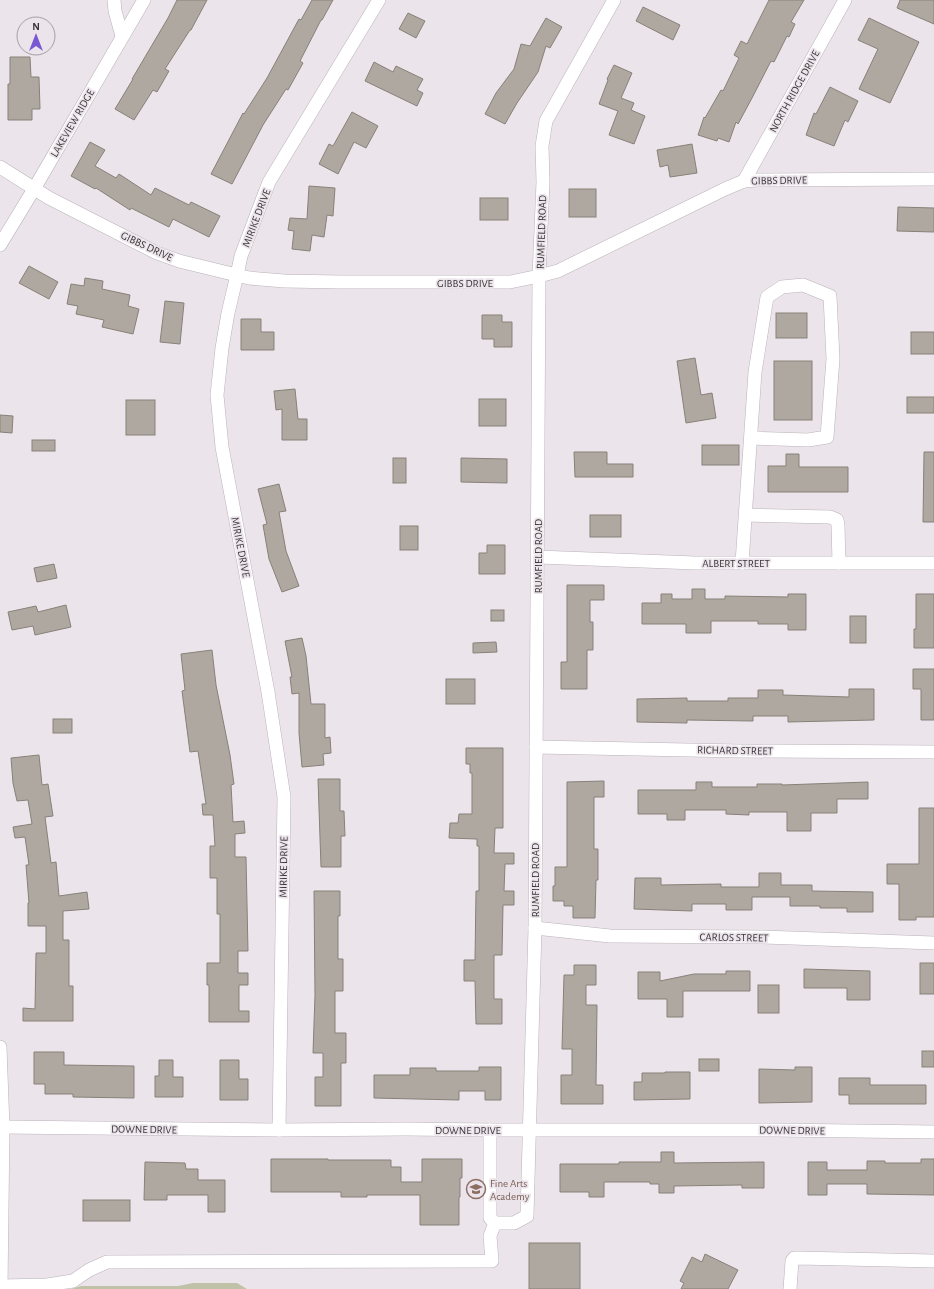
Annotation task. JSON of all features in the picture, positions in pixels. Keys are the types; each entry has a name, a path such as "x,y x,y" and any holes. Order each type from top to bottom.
{"street":[{"path":"114,0 115,11 122,36"},
{"name":"LAKEVIEW RIDGE","path":"0,245 144,0"},
{"name":"MIRIKE DRIVE","path":"279,1130 284,798 268,692 222,447 218,395 222,348 228,313 241,256 269,182 379,0"},
{"name":"RUMFIELD ROAD","path":"495,1223 514,1223 527,1216 535,928 539,276 543,182 542,146 546,121 614,0"},
{"name":"NORTH RIDGE DRIVE","path":"744,182 845,0"},
{"name":"GIBBS DRIVE","path":"0,167 48,198 157,253 179,261 250,278 284,281 452,283 510,282 539,276 558,270 712,195 744,182 757,180 934,179"},
{"path":"742,563 755,372 767,297 782,288 803,285 830,296 833,359 827,437 808,440 751,438"},
{"path":"746,515 830,517 836,520 838,526 839,563"},
{"name":"ALBERT STREET","path":"538,557 695,563 934,563"},
{"name":"RICHARD STREET","path":"536,747 747,751 934,752"},
{"name":"CARLOS STREET","path":"535,928 610,936 763,937 934,943"},
{"path":"0,1047 3,1127 1,1288 47,1285 73,1281 89,1270 107,1262 492,1261 490,1236 495,1223 490,1218 490,1130"},
{"name":"DOWNE DRIVE","path":"3,1127 279,1130 530,1129 934,1132"},
{"path":"790,1289 792,1261 794,1258 934,1261"}],"green space":[{"path":"193,1283 237,1283 247,1289 71,1289 81,1286 178,1286"}],"building":[{"path":"177,0 207,0 191,30 165,69 169,71 157,92 153,90 134,120 115,109"},
{"path":"312,0 333,0 300,61 303,63 288,90 286,89 263,125 232,184 211,174 243,113 244,114 267,78 299,19 301,20"},
{"path":"769,0 804,0 791,22 795,24 789,37 787,36 774,62 771,61 738,124 736,122 729,142 718,138 717,141 698,135 704,117 705,118 721,90 723,91 739,58 734,55 741,41 747,44"},
{"path":"900,0 934,0 934,24 897,8"},
{"path":"643,7 680,25 673,40 636,21"},
{"path":"408,13 425,21 416,38 399,29"},
{"path":"546,18 562,27 550,48 546,46 538,72 505,124 485,114 496,93 514,69 521,44 530,46"},
{"path":"869,18 919,42 890,103 859,89 878,49 858,40"},
{"path":"10,57 30,57 31,77 39,77 40,109 32,109 32,120 8,120"},
{"path":"374,62 393,72 396,66 423,79 417,90 423,93 417,106 365,81"},
{"path":"614,65 632,73 621,98 634,103 631,110 645,116 634,144 609,135 618,111 599,104 608,80 607,79"},
{"path":"830,87 858,101 848,122 845,120 834,146 806,135 814,113 816,114"},
{"path":"352,112 378,126 366,148 354,142 338,174 319,164 329,144 333,146"},
{"path":"90,142 105,150 95,166 116,178 119,174 151,195 155,188 189,205 191,202 220,216 209,237 173,219 169,227 131,208 130,210 96,188 95,189 71,176"},
{"path":"692,144 697,173 670,177 668,165 660,167 657,150"},
{"path":"309,186 335,188 333,216 327,215 324,237 312,235 310,251 292,249 294,231 288,230 290,218 307,219"},
{"path":"569,189 596,189 596,217 569,217"},
{"path":"480,198 508,198 508,220 480,220"},
{"path":"898,207 934,208 934,232 897,231"},
{"path":"29,266 58,282 49,299 19,283"},
{"path":"85,278 103,281 102,289 130,295 128,306 139,309 133,334 102,327 104,320 76,314 78,306 67,304 71,284 84,286"},
{"path":"165,301 184,303 180,344 160,342"},
{"path":"776,313 807,313 807,338 776,338"},
{"path":"482,315 502,315 502,322 512,322 512,347 494,347 494,339 482,339"},
{"path":"241,319 261,319 261,332 274,332 274,350 241,350"},
{"path":"911,332 934,332 934,354 911,354"},
{"path":"695,358 701,395 712,393 716,418 686,423 677,361"},
{"path":"774,361 812,361 812,420 774,420"},
{"path":"295,389 298,419 307,419 307,440 282,440 282,409 276,410 274,391"},
{"path":"907,397 934,397 934,413 907,413"},
{"path":"479,399 506,399 506,426 479,426"},
{"path":"126,400 155,400 155,435 126,435"},
{"path":"0,415 13,416 12,433 0,432"},
{"path":"32,440 55,440 55,451 32,451"},
{"path":"702,445 739,445 739,465 702,465"},
{"path":"574,452 607,452 607,464 633,464 633,477 575,477"},
{"path":"924,452 934,452 934,522 923,522"},
{"path":"786,454 799,454 799,467 848,467 848,492 768,492 768,466 786,466"},
{"path":"393,458 406,458 406,483 393,483"},
{"path":"461,458 507,459 507,483 461,482"},
{"path":"279,484 286,511 279,512 286,551 299,586 282,592 269,559 263,525 267,524 258,489"},
{"path":"590,515 621,515 621,537 590,537"},
{"path":"400,526 418,526 418,550 400,550"},
{"path":"487,545 505,545 505,574 479,574 479,553 487,553"},
{"path":"54,564 57,578 37,582 34,568"},
{"path":"567,585 604,585 604,600 590,600 590,622 593,622 593,650 587,650 587,689 561,689 561,662 567,662"},
{"path":"692,589 705,589 705,599 725,599 725,596 788,597 788,594 806,594 806,630 788,630 788,624 758,624 758,621 711,621 711,633 686,633 686,624 642,624 642,603 661,603 661,594 672,594 672,599 692,599"},
{"path":"916,594 934,594 934,648 914,648 914,629 916,629"},
{"path":"66,605 71,627 35,635 33,626 12,630 8,612 36,606 38,612"},
{"path":"491,610 504,610 504,621 491,621"},
{"path":"850,616 866,616 866,643 850,643"},
{"path":"302,638 306,656 311,704 325,704 325,738 330,737 331,753 323,754 324,765 302,767 299,733 299,693 292,694 290,677 292,677 285,641"},
{"path":"496,642 497,652 473,653 473,643"},
{"path":"212,650 216,685 230,755 234,784 231,785 233,822 244,821 245,833 235,834 235,857 246,857 248,951 238,951 238,973 248,973 248,985 239,985 239,1011 249,1011 249,1022 209,1022 209,985 207,985 207,963 220,963 220,914 217,914 217,878 210,878 210,846 215,846 213,815 203,815 202,804 206,804 198,751 190,752 182,691 185,690 181,654"},
{"path":"913,669 934,669 934,720 921,720 921,689 913,689"},
{"path":"446,679 475,679 475,704 446,704"},
{"path":"849,689 874,689 874,720 788,722 788,716 753,716 753,721 687,720 687,723 637,722 637,699 687,698 687,701 728,701 728,698 758,698 758,690 783,690 783,695 849,697"},
{"path":"53,719 72,719 72,733 53,733"},
{"path":"466,748 503,748 503,828 495,828 494,853 514,853 514,864 505,864 504,891 514,891 514,905 503,905 502,955 494,955 494,999 502,999 502,1024 476,1024 475,981 464,981 464,960 475,960 476,891 479,891 479,846 477,846 477,839 449,838 450,823 458,823 459,814 472,814 472,773 470,773 470,764 466,764"},
{"path":"39,755 42,785 48,784 53,816 45,817 51,863 56,862 59,896 87,892 89,909 63,911 63,940 69,940 69,986 73,986 73,1021 23,1021 23,1008 35,1009 36,953 46,953 46,926 28,926 29,903 26,865 29,865 25,837 15,838 13,827 32,824 28,800 17,801 13,783 11,758"},
{"path":"318,779 340,779 340,811 344,811 345,836 341,836 341,867 321,867"},
{"path":"604,781 604,797 594,797 594,849 598,849 598,880 596,880 595,918 573,918 573,906 564,906 564,901 553,901 555,867 567,867 567,782"},
{"path":"696,782 712,782 712,787 757,787 757,784 782,785 868,782 868,799 837,799 837,813 811,813 811,831 787,831 787,812 749,812 749,815 726,814 726,810 685,810 685,820 667,820 667,814 638,814 638,790 696,790"},
{"path":"919,808 934,808 934,917 916,917 916,920 899,920 899,884 887,884 887,864 919,864"},
{"path":"759,873 781,873 781,885 812,885 812,891 873,892 873,912 847,912 847,908 820,908 820,906 790,906 790,897 752,897 752,910 726,910 726,904 692,904 692,911 634,909 635,878 661,878 661,885 721,884 721,887 759,887"},
{"path":"314,891 340,891 340,916 338,916 338,959 343,959 343,991 335,991 335,1033 346,1033 346,1063 341,1063 341,1106 315,1106 315,1077 323,1077 323,1053 313,1053 315,995"},
{"path":"920,963 934,963 934,994 920,994"},
{"path":"574,965 596,965 596,985 586,985 586,1005 597,1005 596,1085 603,1085 603,1104 561,1104 561,1075 572,1075 572,1049 562,1049 564,975 574,975"},
{"path":"804,969 870,971 870,1000 847,1000 847,988 804,988"},
{"path":"726,971 750,971 750,991 683,991 683,1017 667,1017 667,999 638,999 638,972 660,972 660,981 694,974 726,974"},
{"path":"758,985 779,985 779,1013 758,1013"},
{"path":"922,1051 934,1051 934,1067 922,1067"},
{"path":"34,1052 64,1052 64,1065 134,1066 134,1098 73,1097 73,1094 45,1094 45,1084 34,1084"},
{"path":"699,1059 719,1059 719,1071 699,1071"},
{"path":"159,1060 173,1060 173,1077 183,1077 183,1097 155,1097 155,1076 159,1076"},
{"path":"220,1060 239,1060 239,1079 248,1079 248,1100 220,1100"},
{"path":"479,1067 501,1067 501,1100 485,1100 485,1091 459,1091 459,1100 374,1098 374,1075 410,1075 410,1068 436,1068 436,1071 479,1071"},
{"path":"795,1067 812,1067 812,1102 759,1103 759,1069 795,1070"},
{"path":"690,1072 690,1099 634,1100 634,1082 642,1082 642,1073"},
{"path":"839,1078 870,1078 870,1085 926,1085 926,1104 849,1104 849,1095 839,1095"},
{"path":"661,1152 674,1152 674,1163 764,1162 764,1188 742,1188 742,1185 674,1186 674,1193 659,1193 659,1184 650,1184 650,1182 604,1182 604,1197 589,1197 589,1192 560,1192 560,1164 661,1162"},
{"path":"271,1159 391,1160 391,1167 401,1167 401,1182 422,1182 422,1159 462,1159 462,1178 460,1178 459,1197 459,1225 420,1225 420,1195 367,1195 367,1197 341,1197 341,1192 271,1192"},
{"path":"921,1159 934,1159 934,1195 867,1194 867,1184 827,1184 827,1195 808,1195 808,1162 827,1162 827,1170 867,1170 867,1161 885,1161 885,1163 921,1163"},
{"path":"145,1162 185,1163 186,1169 198,1169 198,1180 225,1180 225,1212 208,1212 208,1195 167,1195 167,1200 144,1200"},
{"path":"83,1200 130,1200 130,1221 83,1221"},
{"path":"529,1243 580,1243 580,1289 529,1289"},
{"path":"705,1254 738,1270 728,1289 681,1289 684,1283 680,1281 692,1257 702,1262"}],"place":[{"name":"Fine Arts Academy","path":"476,1189"}]}
